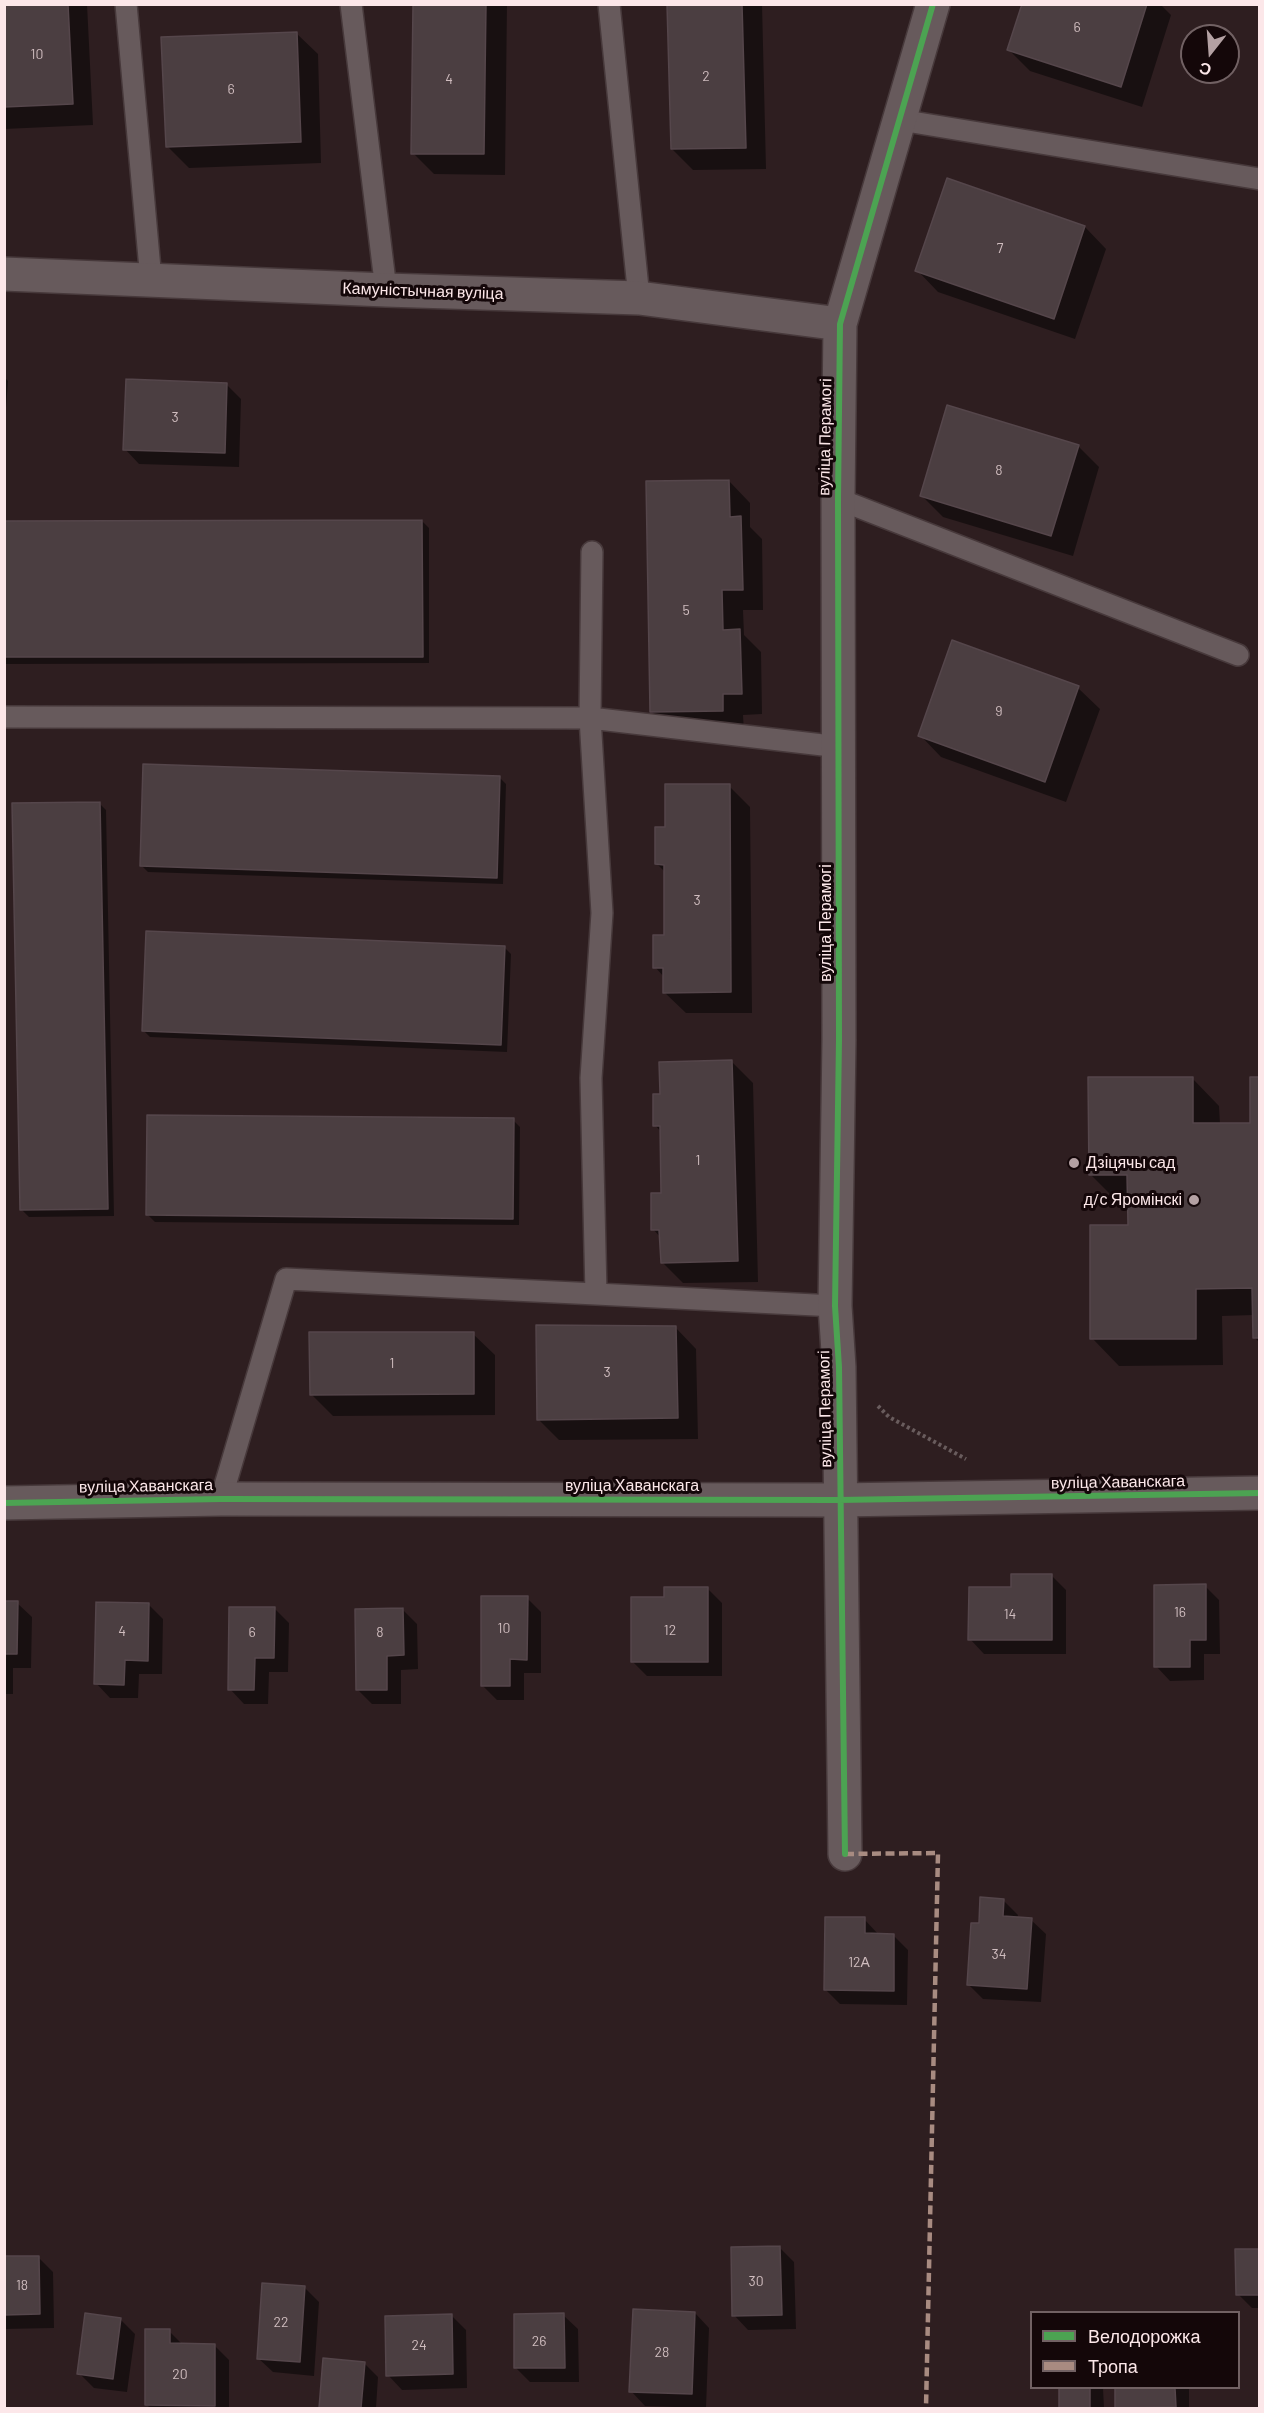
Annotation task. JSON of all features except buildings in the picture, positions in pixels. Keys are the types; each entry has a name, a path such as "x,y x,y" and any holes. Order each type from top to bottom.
{"street":[{"name":"вуліца Перамогі","path":"844,1854 839,1367 835,1306 839,1040 840,324 933,4"},
{"name":"Камуністычная вуліца","path":"4,274 639,298 840,324"},
{"name":"вуліца Хаванскага","path":"4,1503 221,1498 839,1500 1260,1493"}],"lane":[{"path":"126,4 151,280"},
{"path":"351,4 386,290"},
{"path":"609,4 639,298"},
{"path":"900,120 1260,179"},
{"path":"838,499 1238,655"},
{"path":"592,552 590,718 602,914 591,1078 596,1293"},
{"path":"4,717 590,718 840,747"},
{"path":"221,1498 286,1279 835,1306"}],"path":[{"path":"839,1367 889,1418 973,1463"}],"marked path":[{"path":"845,1854 938,1853 926,2408"}],"cycle path":[{"path":"845,1854 839,1367 835,1306 839,1040 840,324 933,4"},
{"path":"4,1503 221,1499 839,1500 1260,1493"}],"place":[{"name":"Дзіцячы сад","path":"1074,1163"},
{"name":"д/с Яромінскі","path":"1194,1200"}]}
